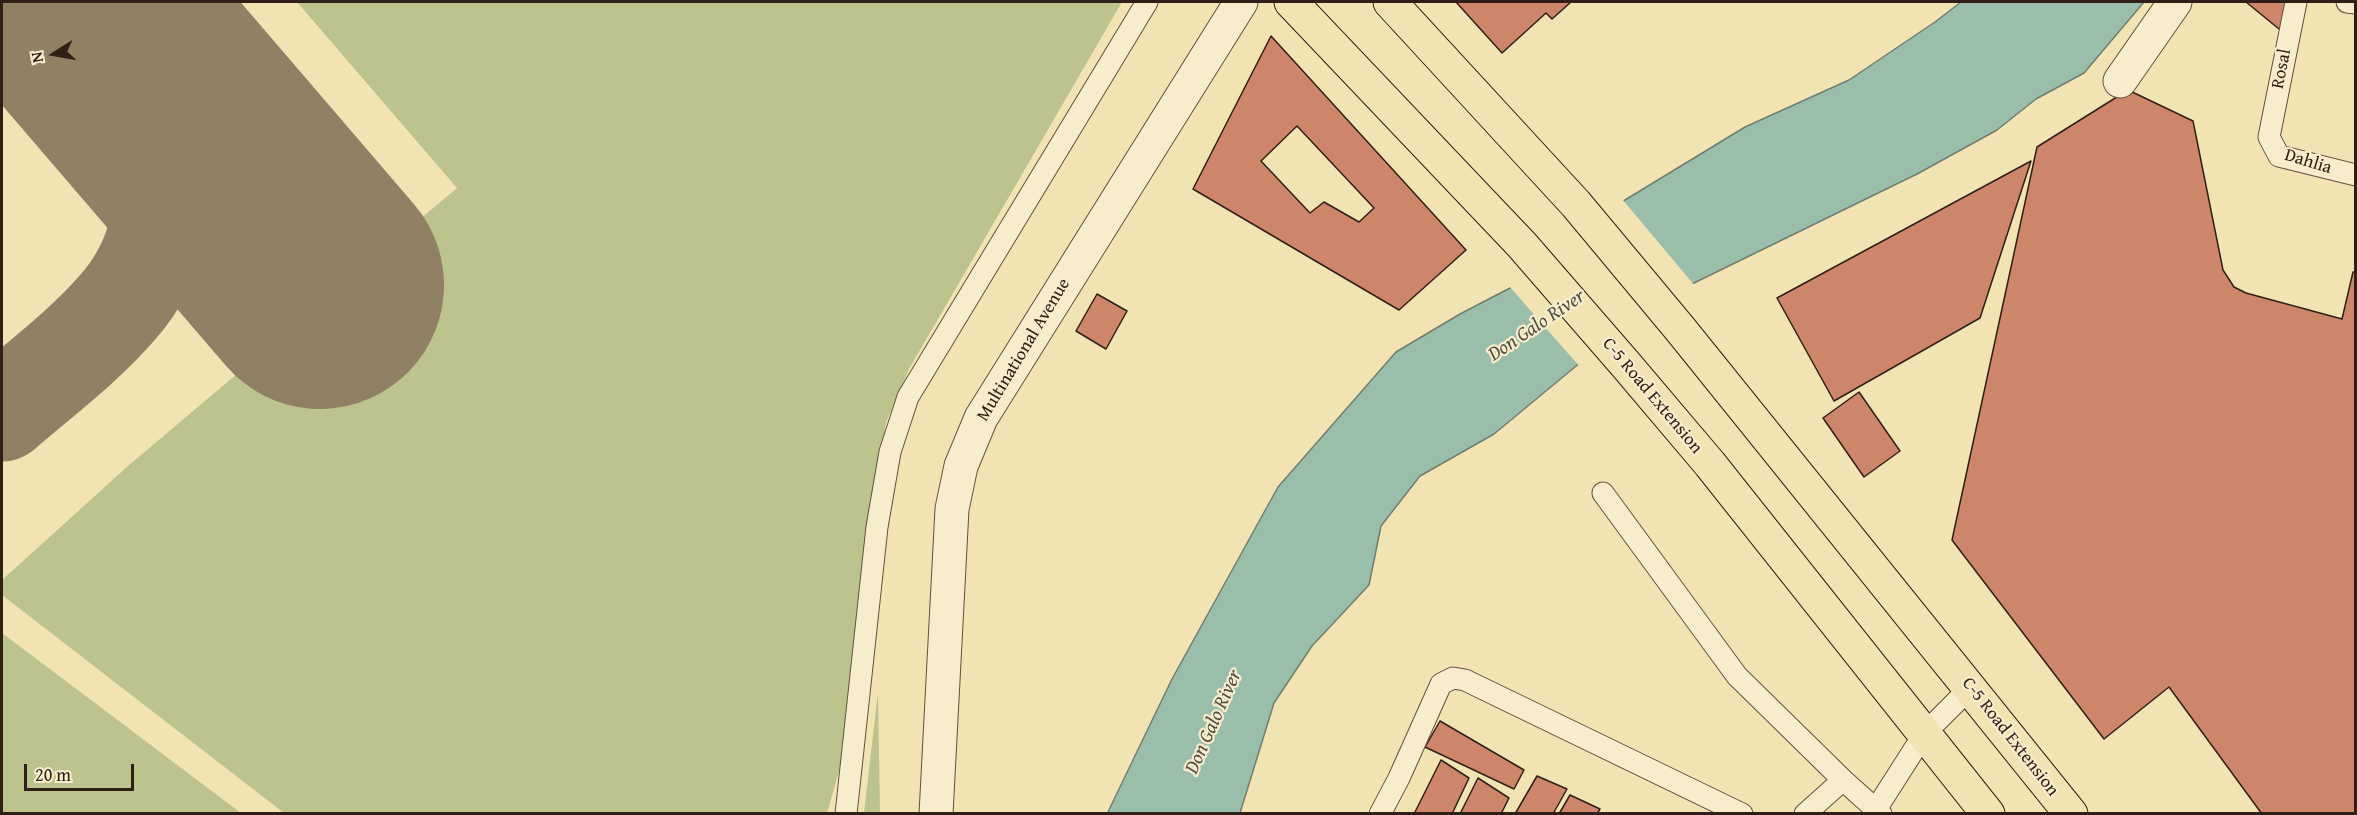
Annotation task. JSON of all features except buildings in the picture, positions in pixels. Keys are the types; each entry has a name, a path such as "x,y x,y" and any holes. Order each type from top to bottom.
{"main road":[{"name":"C-5 Road Extension","path":"1291,2 1522,245 1627,366 1710,464 1924,734 1975,809"},
{"name":"C-5 Road Extension","path":"1390,2 1575,204 1681,330 2071,813"}],"street":[{"name":"Multinational Avenue","path":"936,813 952,508 961,466 981,418 1241,2"},
{"path":"2120,81 2175,2"}],"lane":[{"path":"846,813 877,527 890,452 908,397 1147,2"},
{"name":"Rosal","path":"2269,137 2296,2"},
{"path":"2347,2 2355,3"},
{"name":"Dahlia","path":"2269,137 2279,156 2355,175"},
{"path":"1603,493 1737,676 1876,812 1924,734 1971,687"},
{"path":"1380,813 1399,778 1441,684 1453,678 1465,680 1742,813"},
{"path":"1805,813 1843,780"}],"green space":[{"path":"297,2 1122,2 909,369 886,422 840,768 827,813 284,813 2,595 2,580 128,466 457,188"},
{"path":"2,633 241,813 2,813"},
{"path":"878,692 880,813 864,813"}],"water":[{"name":"Don Galo River","path":"1961,2 2144,2 2084,73 2036,99 1997,130 1919,173 1651,304 1494,434 1420,476 1381,526 1369,585 1312,646 1274,703 1240,813 1107,814 1172,679 1278,487 1396,352 1460,314 1512,287 1625,200 1745,127 1849,80"}],"pier":[{"path":"1622,199 1695,286 1653,306 1580,367 1509,286"}],"taxiway":[{"path":"2,412 76,349 117,308 132,289 143,269 153,248 159,226 163,203 163,179 154,133 121,64 97,24"}],"runway":[{"path":"77,2 320,285"}]}
